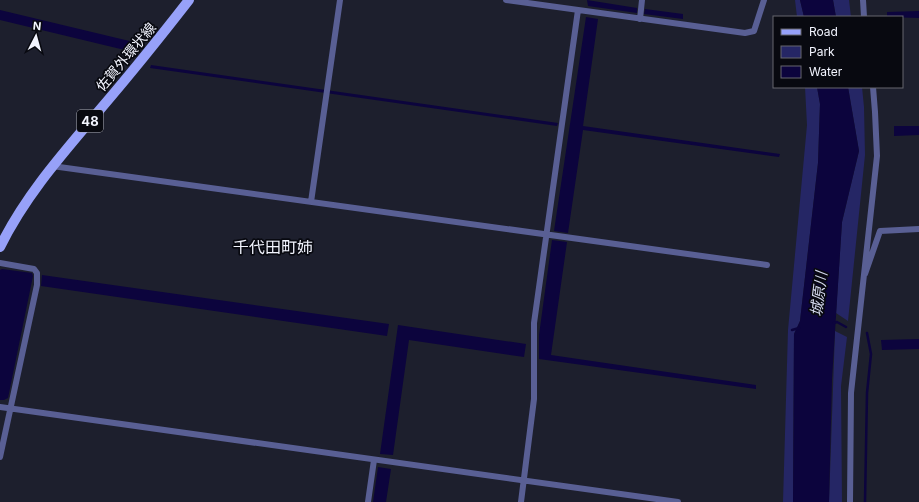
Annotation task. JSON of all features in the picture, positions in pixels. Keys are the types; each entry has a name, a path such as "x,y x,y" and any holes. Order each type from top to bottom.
{"main road":[{"name":"佐賀外環状線","path":"0,247 14,218 52,166 145,56 189,0"}],"street":[{"path":"311,202 340,0"},
{"path":"506,0 745,33 754,31 764,0"},
{"path":"640,19 642,0"},
{"path":"863,0 864,16"},
{"path":"522,502 534,399 534,323 578,10"},
{"path":"850,502 851,393 877,156 873,88"},
{"path":"52,166 767,265"},
{"path":"862,285 880,231 919,229"},
{"path":"0,263 34,269 37,273 37,285 0,457"},
{"path":"0,407 678,502"},
{"path":"368,502 374,460"}],"green space":[{"path":"795,0 800,0 804,16 797,16"},
{"path":"833,0 849,0 851,16 836,16"},
{"path":"805,88 817,88 820,104 818,163 800,321 794,334 793,502 783,502 788,330 807,125"},
{"path":"848,88 862,88 865,155 848,321 836,313 842,222 859,151"},
{"path":"835,331 847,337 841,386 842,502 829,502"}],"water":[{"path":"587,0 637,8 637,13 588,6"},
{"path":"800,0 833,0 836,16 804,16"},
{"path":"645,9 683,14 683,19 644,14"},
{"path":"0,10 142,44 133,52 0,20"},
{"path":"919,11 919,18 887,16 887,12"},
{"path":"586,17 598,19 583,126 780,154 779,157 583,130 568,233 554,231"},
{"path":"151,65 558,123 557,126 150,68"},
{"name":"城原川","path":"817,88 848,88 859,151 842,222 832,379 829,502 793,502 794,334 800,321 818,163 820,104"},
{"path":"894,126 919,126 919,135 894,136"},
{"path":"552,240 567,242 551,355 756,385 756,389 539,359 539,335"},
{"path":"0,270 32,273 33,276 8,398 0,400"},
{"path":"42,275 389,324 387,336 41,286"},
{"path":"398,325 526,344 524,357 409,340 393,455 380,454"},
{"path":"919,339 919,349 882,350 881,340"},
{"path":"378,467 391,469 386,502 373,502"}],"waterway":[{"path":"834,323 837,322 846,327"},
{"path":"792,330 799,328"},
{"path":"865,502 867,393 871,354 867,333"}],"district":[{"name":"千代田町姉","path":"273,247"}]}
